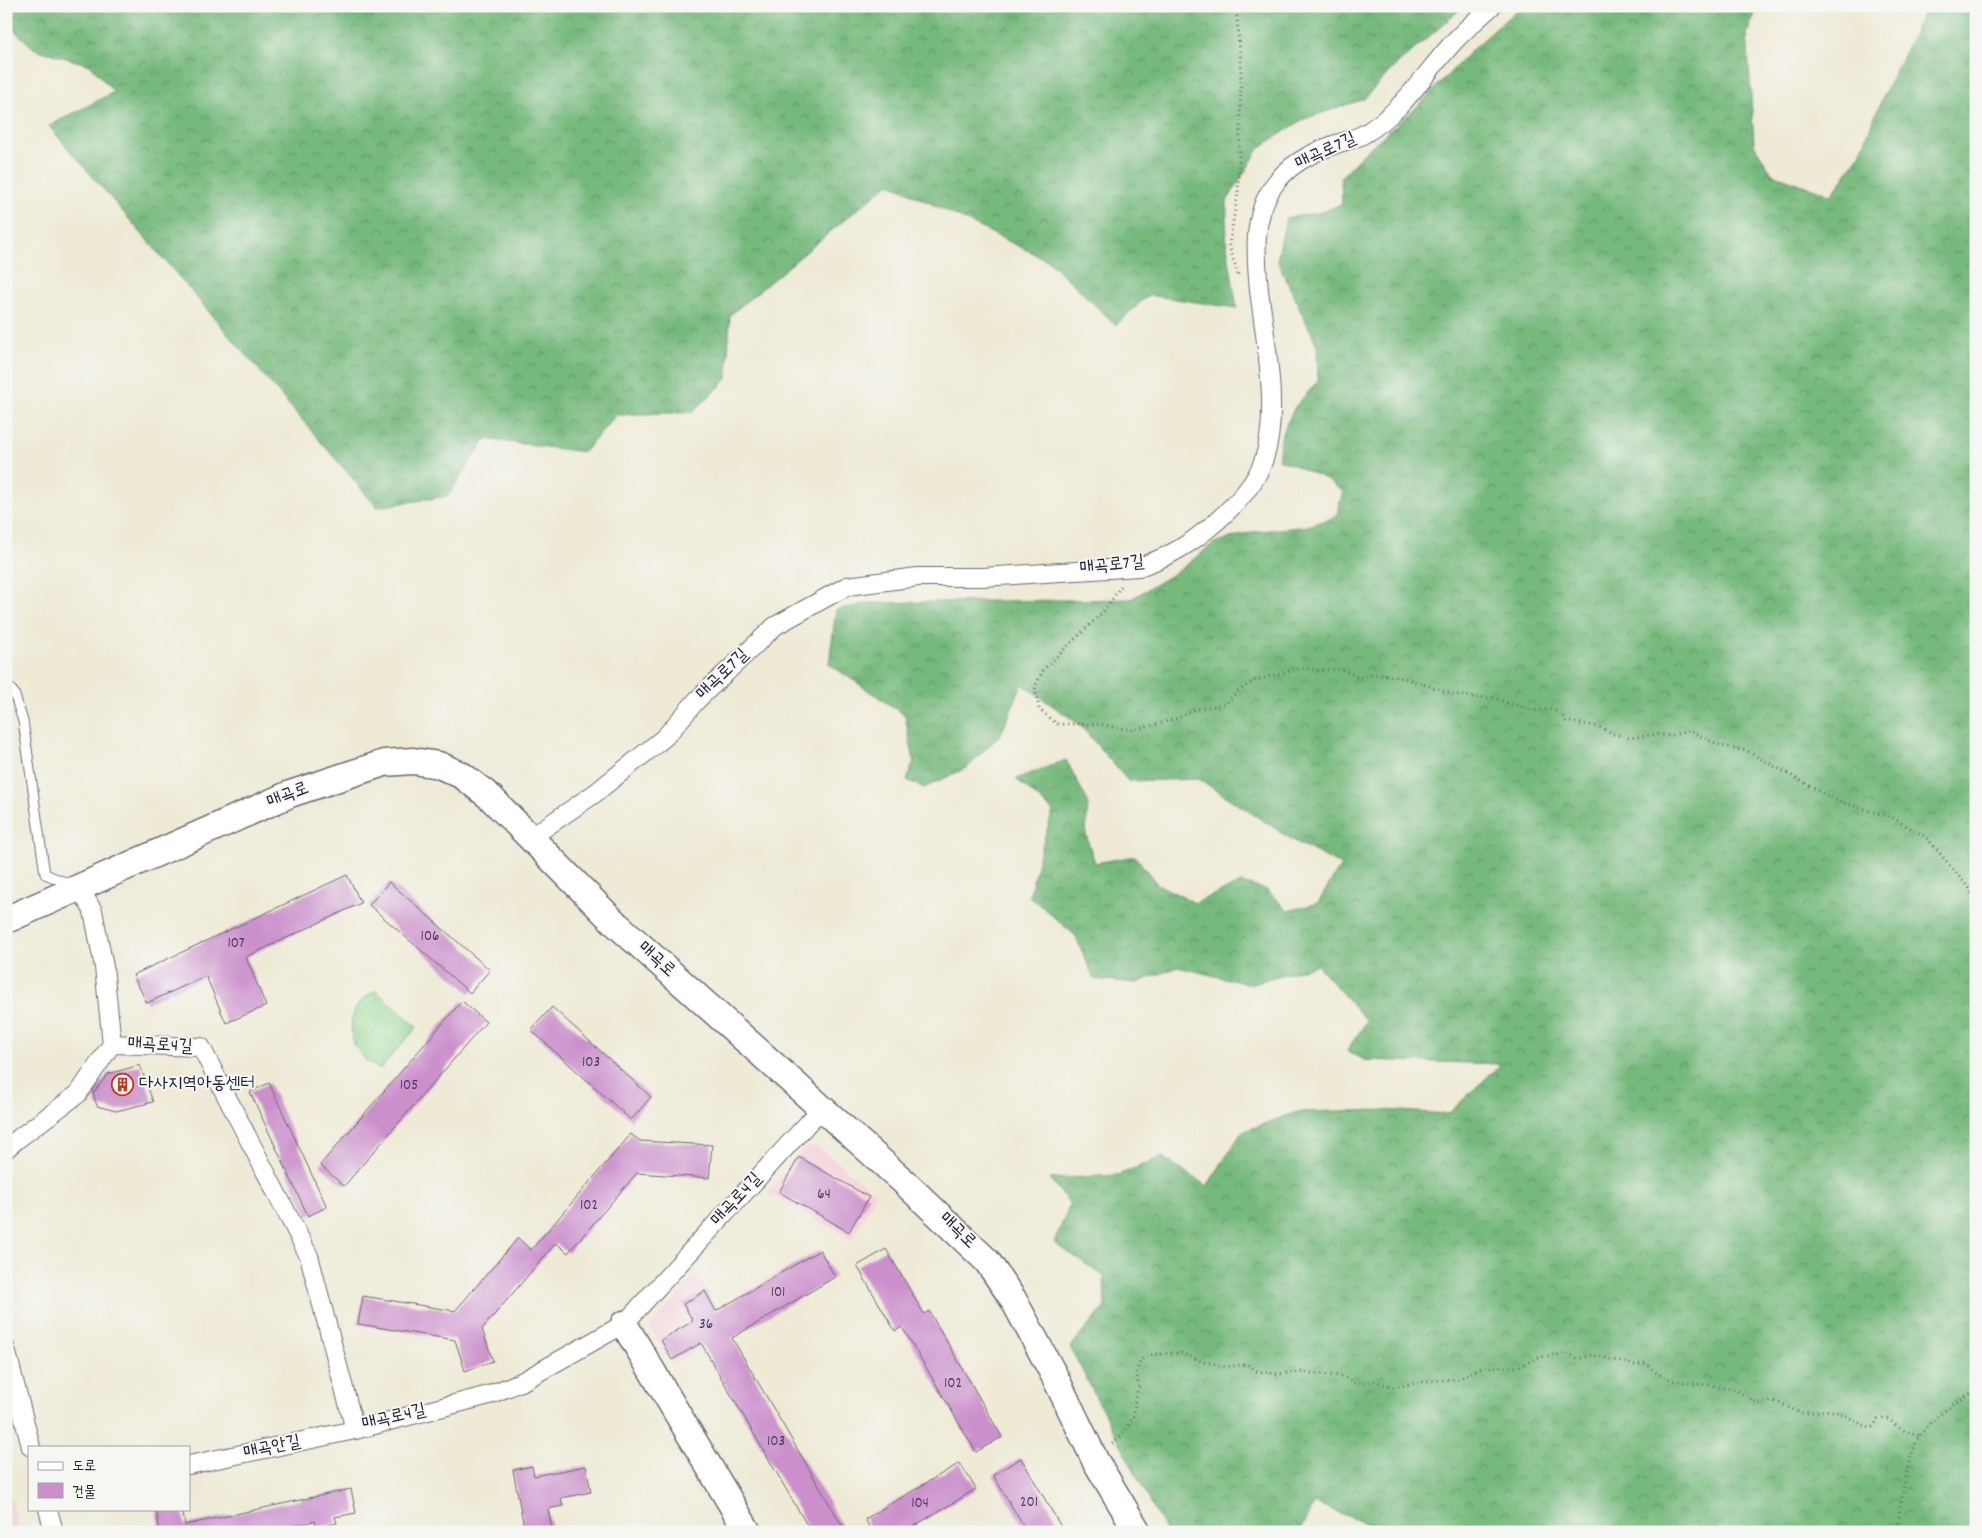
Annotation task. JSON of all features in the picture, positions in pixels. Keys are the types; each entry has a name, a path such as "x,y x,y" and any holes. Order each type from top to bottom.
{"street":[{"name":"매곡로7길","path":"530,838 594,794 665,737 697,700 775,626 847,586 918,577 983,577 1134,567 1164,558 1189,544 1232,508 1251,485 1264,459 1271,427 1270,383 1257,271 1256,238 1261,210 1272,188 1296,163 1332,146 1363,135 1401,106 1453,43 1492,6"},
{"name":"매곡로","path":"6,920 290,794 384,763 413,761 439,765 463,776 490,797 614,922 821,1109 903,1180 987,1261 1013,1298 1094,1460 1138,1532"},
{"name":"매곡로4길","path":"6,1149 78,1094 112,1044 104,967 93,911 78,887"},
{"name":"매곡로4길","path":"112,1044 201,1047 309,1256 355,1430 489,1395 523,1381 624,1324 821,1109"},
{"path":"624,1324 748,1532"},
{"path":"6,1349 31,1446"},
{"name":"매곡안길","path":"190,1465 355,1430"},
{"path":"48,1510 54,1532"}],"lane":[{"path":"6,684 14,692 23,721 45,874 78,887"}],"path":[{"path":"1236,6 1241,65 1240,128 1238,193 1229,246 1239,280"},
{"path":"1134,567 1105,610 1044,669 1035,686 1039,709 1057,724 1097,724 1133,730 1178,718 1196,709 1224,704 1253,681 1302,668 1317,670 1341,669 1358,676 1382,674 1407,679 1462,696 1493,698 1534,711 1549,709 1559,712 1566,721 1600,727 1614,734 1630,738 1657,734 1670,736 1688,731 1722,746 1747,751 1835,800 1893,818 1926,837 1969,888 1976,900"},
{"path":"1094,1460 1120,1437 1134,1416 1139,1386 1136,1373 1141,1360 1154,1354 1181,1353 1201,1361 1228,1367 1247,1364 1258,1371 1276,1374 1303,1372 1341,1376 1355,1383 1374,1381 1393,1387 1427,1381 1458,1379 1478,1369 1497,1366 1516,1367 1541,1357 1567,1353 1578,1359 1593,1355 1634,1365 1646,1363 1654,1372 1666,1378 1703,1386 1721,1386 1736,1391 1759,1403 1777,1402 1804,1414 1813,1410 1832,1411 1870,1428 1874,1427 1877,1419 1884,1417 1892,1420 1895,1425 1902,1429 1920,1437"},
{"path":"1896,1532 1913,1452 1920,1437 1936,1418 1976,1389"}],"shaded area":[{"path":"817,1146 876,1194 852,1239 767,1193 804,1148"},
{"path":"696,1274 730,1330 672,1365 650,1329"},
{"path":"6,1476 19,1532 6,1532"}],"green space":[{"path":"6,6 1464,6 1393,68 1364,99 1304,119 1260,147 1227,201 1226,241 1237,308 1148,295 1116,325 1049,261 889,183 730,315 727,379 693,412 616,415 584,452 485,439 448,496 377,507 49,126 114,92 90,65 35,49 6,23"},
{"path":"1521,6 1758,6 1747,33 1754,144 1772,174 1832,195 1860,154 1884,94 1925,11 1929,6 1976,6 1976,1532 1375,1532 1372,1526 1315,1503 1299,1532 1166,1532 1070,1347 1105,1307 1104,1276 1054,1243 1070,1204 1050,1179 1118,1175 1162,1157 1207,1186 1242,1132 1297,1112 1385,1110 1448,1114 1501,1064 1364,1060 1347,1050 1367,1021 1317,965 1249,984 1178,967 1136,983 1094,979 1075,935 1029,896 1053,811 1016,779 1066,760 1088,802 1086,835 1095,863 1135,856 1157,884 1195,903 1241,883 1267,890 1288,911 1318,903 1341,865 1296,842 1199,779 1128,781 1080,725 1022,684 1001,734 968,767 924,788 907,780 914,761 905,715 829,664 836,610 869,603 1131,599 1180,570 1214,543 1251,532 1308,526 1336,517 1343,491 1322,477 1278,459 1282,433 1295,407 1318,381 1317,345 1277,260 1286,218 1318,213 1342,204 1341,177 1365,152 1419,105 1470,52"},
{"path":"376,991 417,1027 380,1069 369,1063 360,1053 354,1043 351,1031 352,1019 356,1008 364,998"}],"building":[{"path":"347,875 361,903 246,957 266,1006 226,1023 206,976 147,1003 133,975"},
{"path":"389,882 490,970 470,993 369,905"},
{"path":"462,1001 486,1022 344,1186 320,1165"},
{"path":"552,1007 651,1097 631,1120 531,1030"},
{"name":"다사지역아동센터","path":"140,1065 153,1102 116,1111 97,1106 93,1093 108,1074"},
{"path":"269,1083 327,1207 308,1216 250,1092"},
{"path":"631,1134 640,1141 712,1145 709,1178 637,1173 568,1253 556,1243 482,1329 493,1361 465,1371 455,1340 358,1324 363,1296 455,1311 518,1238 531,1250"},
{"path":"799,1157 869,1197 849,1232 779,1192"},
{"path":"886,1249 924,1314 929,1311 1002,1437 976,1452 902,1327 895,1331 857,1266"},
{"path":"820,1250 835,1277 732,1338 843,1527 835,1532 811,1532 701,1343 672,1360 661,1340 693,1321 683,1304 705,1291 716,1311"},
{"path":"1021,1458 1064,1532 1027,1532 993,1475"},
{"path":"960,1463 976,1489 904,1532 872,1532 865,1519"},
{"path":"532,1466 534,1476 586,1466 591,1492 561,1498 563,1506 548,1509 552,1530 525,1532 513,1470"},
{"path":"351,1489 356,1513 335,1517 337,1523 316,1528 315,1521 265,1532 160,1532 156,1510 182,1510 185,1525"}],"place":[{"name":"다사지역아동센터","path":"123,1084"}]}
